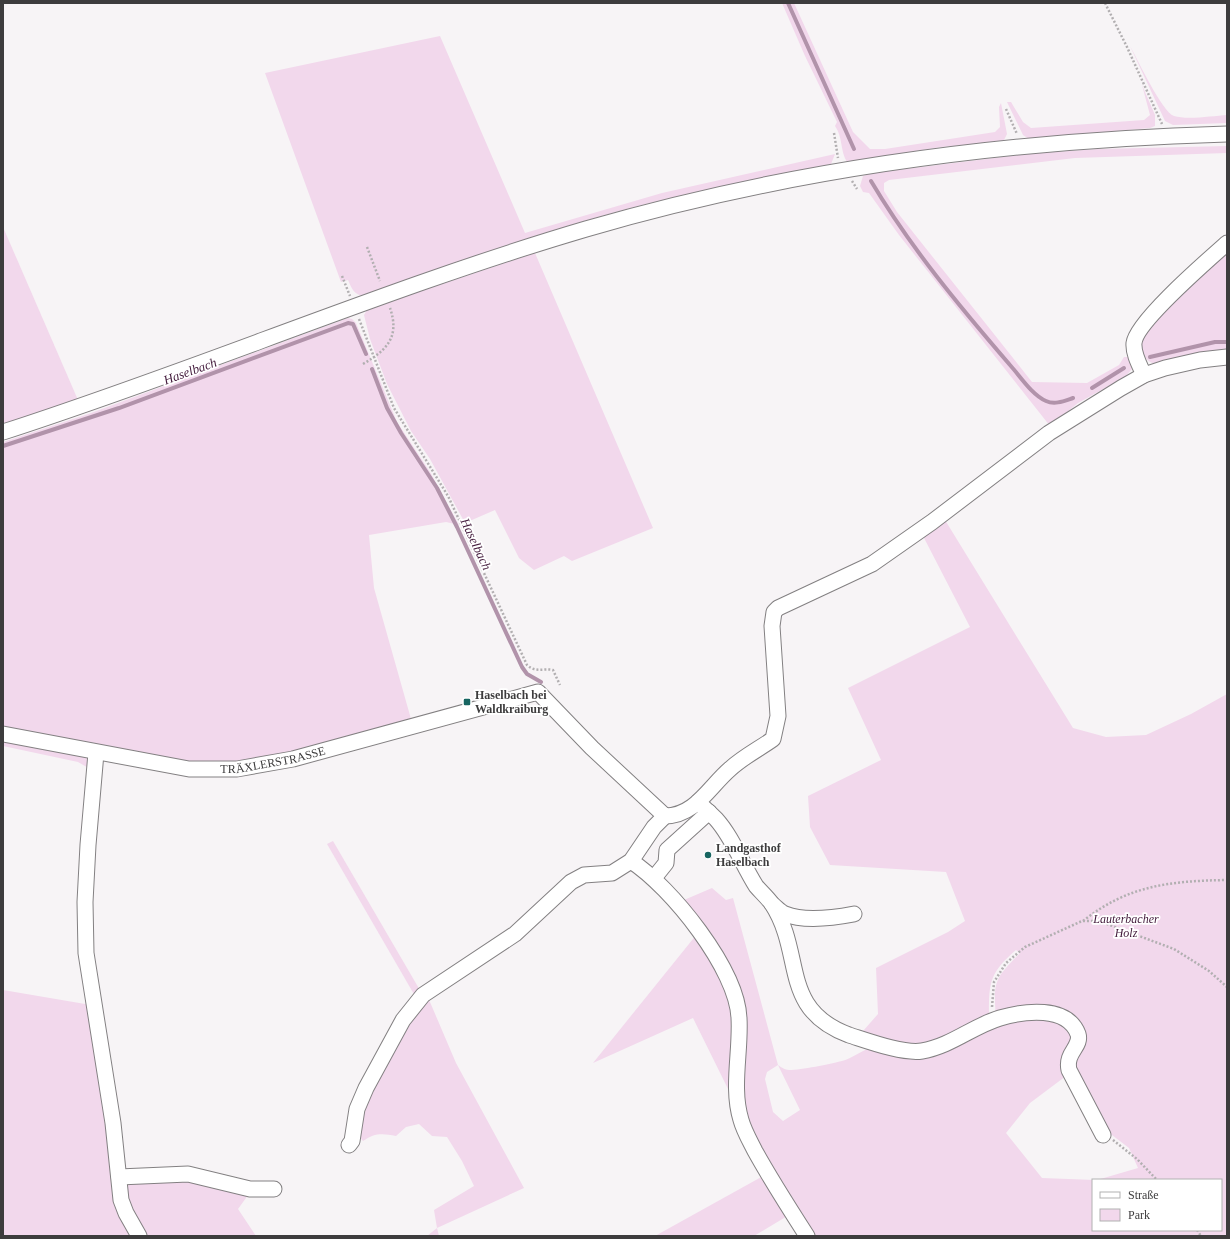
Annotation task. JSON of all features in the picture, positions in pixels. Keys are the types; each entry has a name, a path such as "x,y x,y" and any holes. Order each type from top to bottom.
{"street":[{"path":"3,432 97,402 354,306 520,250 588,229 669,207 840,170 916,158 1023,146 1165,136 1227,134"},
{"path":"1144,375 1135,353 1134,343 1138,332 1163,304 1227,243"},
{"path":"654,878 666,863 667,850 703,807 731,768 773,739 778,716 772,626 774,612 778,608 872,564 932,522 1049,433 1144,375 1183,364 1227,357"},
{"name":"TRÄXLERSTRASSE","path":"3,734 96,753 189,769 237,769 293,759 538,692 592,748 665,816"},
{"path":"96,753 88,845 85,909 86,954 113,1123 123,1207 139,1236"},
{"path":"349,1144 352,1140 357,1109 366,1088 403,1020 423,995 515,934 571,882 584,875 612,873 631,861 654,827 665,816 678,815 703,807"},
{"path":"703,807 716,819 730,839 739,858 757,888 783,913 794,916 835,918 854,914"},
{"path":"631,861 654,878 697,926 724,972 734,996 739,1015 736,1101 741,1121 766,1171 807,1236"},
{"path":"772,904 790,949 799,990 809,1009 820,1020 832,1028 864,1040 917,1052 948,1043 1001,1018 1044,1012 1063,1017 1070,1022 1079,1036 1079,1041 1070,1053 1068,1062 1069,1070 1103,1135"},
{"path":"119,1177 188,1174 250,1189 274,1189"}],"path":[{"path":"1105,3 1162,120 1165,136"},
{"path":"1006,109 1023,146"},
{"path":"834,133 840,170"},
{"path":"367,247 380,281"},
{"path":"342,276 373,358 394,408 406,431 437,478 464,529 527,665 541,671 547,669 553,670 560,685"},
{"path":"363,364 382,352 392,336 394,319 390,308"},
{"path":"992,1021 992,992 994,982 1006,962 1025,947 1082,921 1123,896 1154,886 1190,881 1227,880"},
{"path":"1082,921 1096,921 1108,924 1174,950 1209,971 1227,987"},
{"path":"1103,1135 1119,1144 1137,1159 1156,1179"}],"green space":[{"path":"782,3 794,3 853,132 870,149 885,149 995,132 1000,127 999,107 1001,103 1007,134 1003,142 941,147 847,162 843,153 838,130 835,126 837,122 805,56"},
{"path":"440,36 525,233 662,193 835,154 831,164 746,181 633,207 514,243 364,296 354,291 348,280 341,282 265,73"},
{"path":"1130,46 1157,96 1163,105 1174,116 1186,118 1227,115 1227,123 1173,125 1165,121"},
{"path":"1142,85 1155,115 1155,126 1150,128 1029,139 1023,135 1007,102 1011,102 1023,122 1031,128 1144,120 1150,115"},
{"path":"1227,146 1227,153 1075,158 889,180 884,183 884,191 897,212 1032,382 1087,383 1119,365 1124,357 1130,357 1132,369 1125,377 1078,403 1050,426 899,235 869,193 863,192 860,186 863,176 873,173 1025,154 1098,149"},
{"path":"3,227 78,400 3,424"},
{"path":"1227,249 1227,352 1159,365 1154,364 1145,358 1140,343 1160,312"},
{"path":"535,253 653,528 572,561 564,556 534,570 519,558 495,510 465,523 430,459 411,431 387,384 370,339 364,315 367,310 373,307"},
{"path":"348,318 352,319 356,323 397,422 430,472 459,525 446,522 369,535 374,588 411,719 274,757 233,765 185,763 3,730 3,442 91,413"},
{"name":"Lauterbacher Holz","path":"945,520 1073,728 1106,737 1146,735 1191,714 1227,694 1227,1236 813,1236 769,1167 746,1122 742,1109 741,1098 744,1032 740,1004 729,972 713,942 684,900 712,888 726,900 733,898 779,1066 789,1070 823,1065 846,1060 869,1048 875,1047 907,1053 927,1052 941,1048 1004,1022 1026,1016 1046,1014 1062,1018 1074,1031 1075,1035 1075,1041 1064,1060 1066,1076 1030,1103 1006,1133 1042,1178 1092,1180 1092,1231 1222,1231 1222,1179 1100,1179 1138,1168 1129,1148 1108,1132 1073,1072 1073,1059 1082,1040 1077,1027 1069,1018 1059,1013 1047,1011 1034,1011 996,1018 995,995 998,981 1005,969 1020,953 1016,950 1000,966 992,980 989,997 989,1020 943,1042 918,1049 899,1047 867,1039 863,1031 878,1014 876,968 948,932 965,921 946,872 830,865 810,827 808,796 881,760 848,688 970,627 923,536","holes":["778,1065 800,1110 783,1121 773,1112 765,1079 767,1072"]},
{"path":"3,740 83,754 89,759 92,770 78,762 3,746"},
{"path":"333,841 421,992 415,996 327,844"},
{"path":"697,934 719,967 734,1013 731,1095 693,1018 593,1063"},
{"path":"3,990 91,1005 135,1236 3,1236"},
{"path":"427,995 456,1063 524,1188 437,1228 434,1210 474,1186 462,1161 447,1137 432,1136 419,1124 406,1127 396,1136 378,1134 363,1141 358,1135 364,1099 404,1028"},
{"path":"765,1175 789,1215 754,1236 655,1236"},
{"path":"186,1176 251,1191 238,1209 256,1236 143,1236 123,1187 126,1182"},
{"path":"437,1228 439,1236 427,1236"}],"waterway":[{"path":"788,3 854,149"},
{"path":"871,181 902,229 936,276 1031,390 1046,401 1053,403 1073,398"},
{"name":"Haselbach","path":"3,446 119,408 348,323 353,324 366,354"},
{"path":"1150,357 1215,342 1227,342"},
{"path":"1092,388 1124,368"},
{"name":"Haselbach","path":"372,369 387,408 401,433 437,488 457,527 522,667 527,674 541,682"}],"place":[{"name":"Haselbach bei Waldkraiburg","path":"467,702"},
{"name":"Landgasthof Haselbach","path":"708,855"}]}
